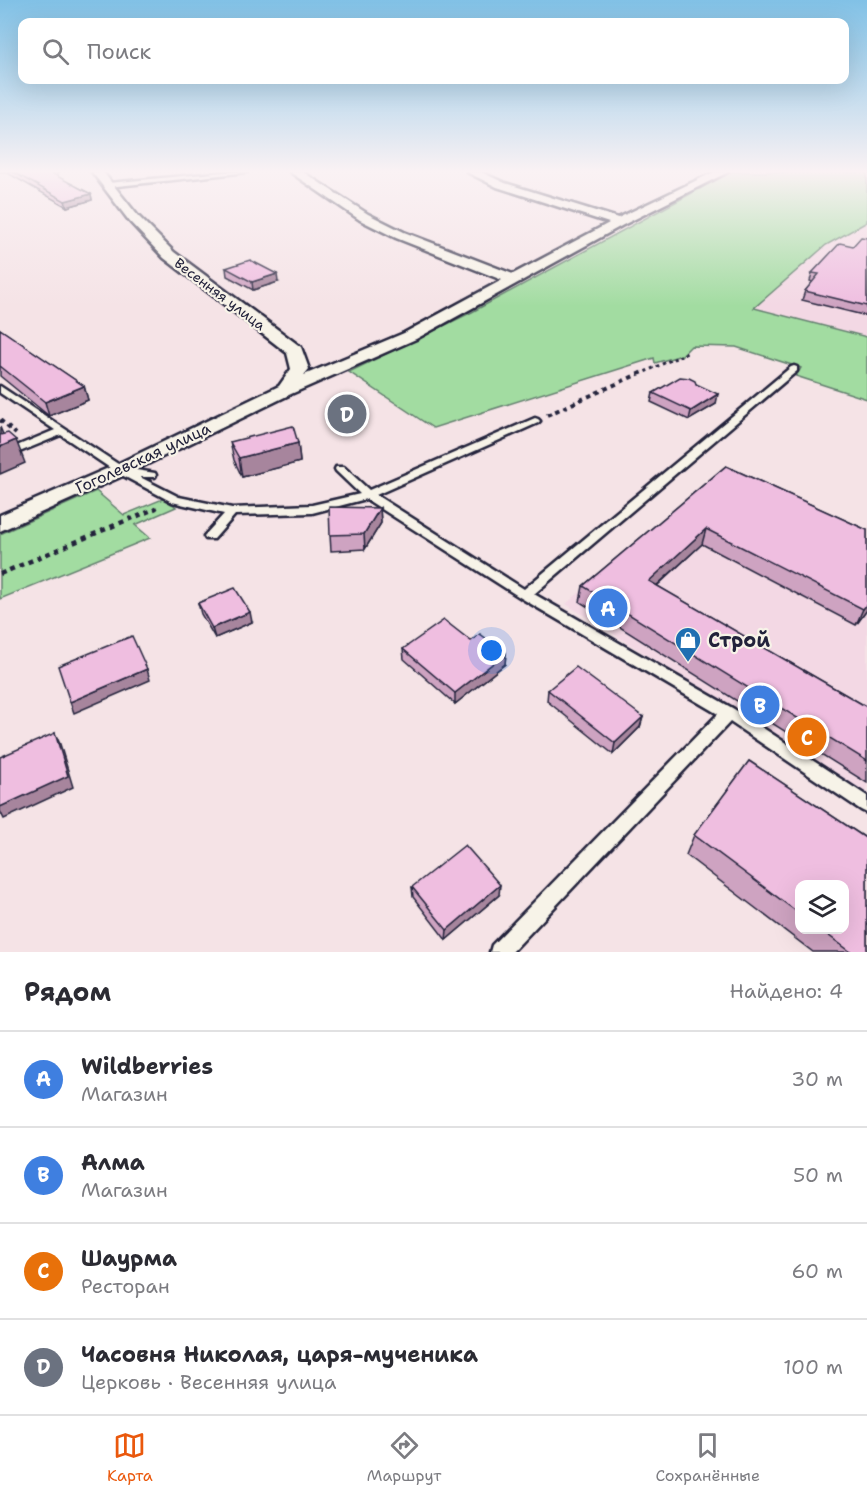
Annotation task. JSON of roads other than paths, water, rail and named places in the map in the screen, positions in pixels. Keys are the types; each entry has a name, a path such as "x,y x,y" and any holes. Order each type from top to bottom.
{"street":[{"name":"Весенняя улица","path":"132,216 169,255 295,351 300,369 285,390"},
{"path":"362,216 400,235 515,280"},
{"path":"602,216 620,222"},
{"name":"Гоголевская улица","path":"0,524 120,470 285,390 323,378 410,336 632,216"}],"lane":[{"path":"525,595 794,369"},
{"path":"0,389 120,470 176,500 232,512 312,509 368,495 535,421"},
{"path":"0,457 62,431"},
{"path":"340,469 368,495 525,595 729,713 867,805"},
{"path":"120,470 151,475"},
{"path":"210,536 232,512"},
{"path":"499,952 729,713"}],"place":[{"name":"Часовня Николая, царя-мученика","path":"347,414"},
{"name":"Wildberries","path":"608,608"},
{"name":"Строй","path":"688,663"},
{"name":"Алма","path":"760,705"},
{"name":"Шаурма","path":"807,737"}]}
